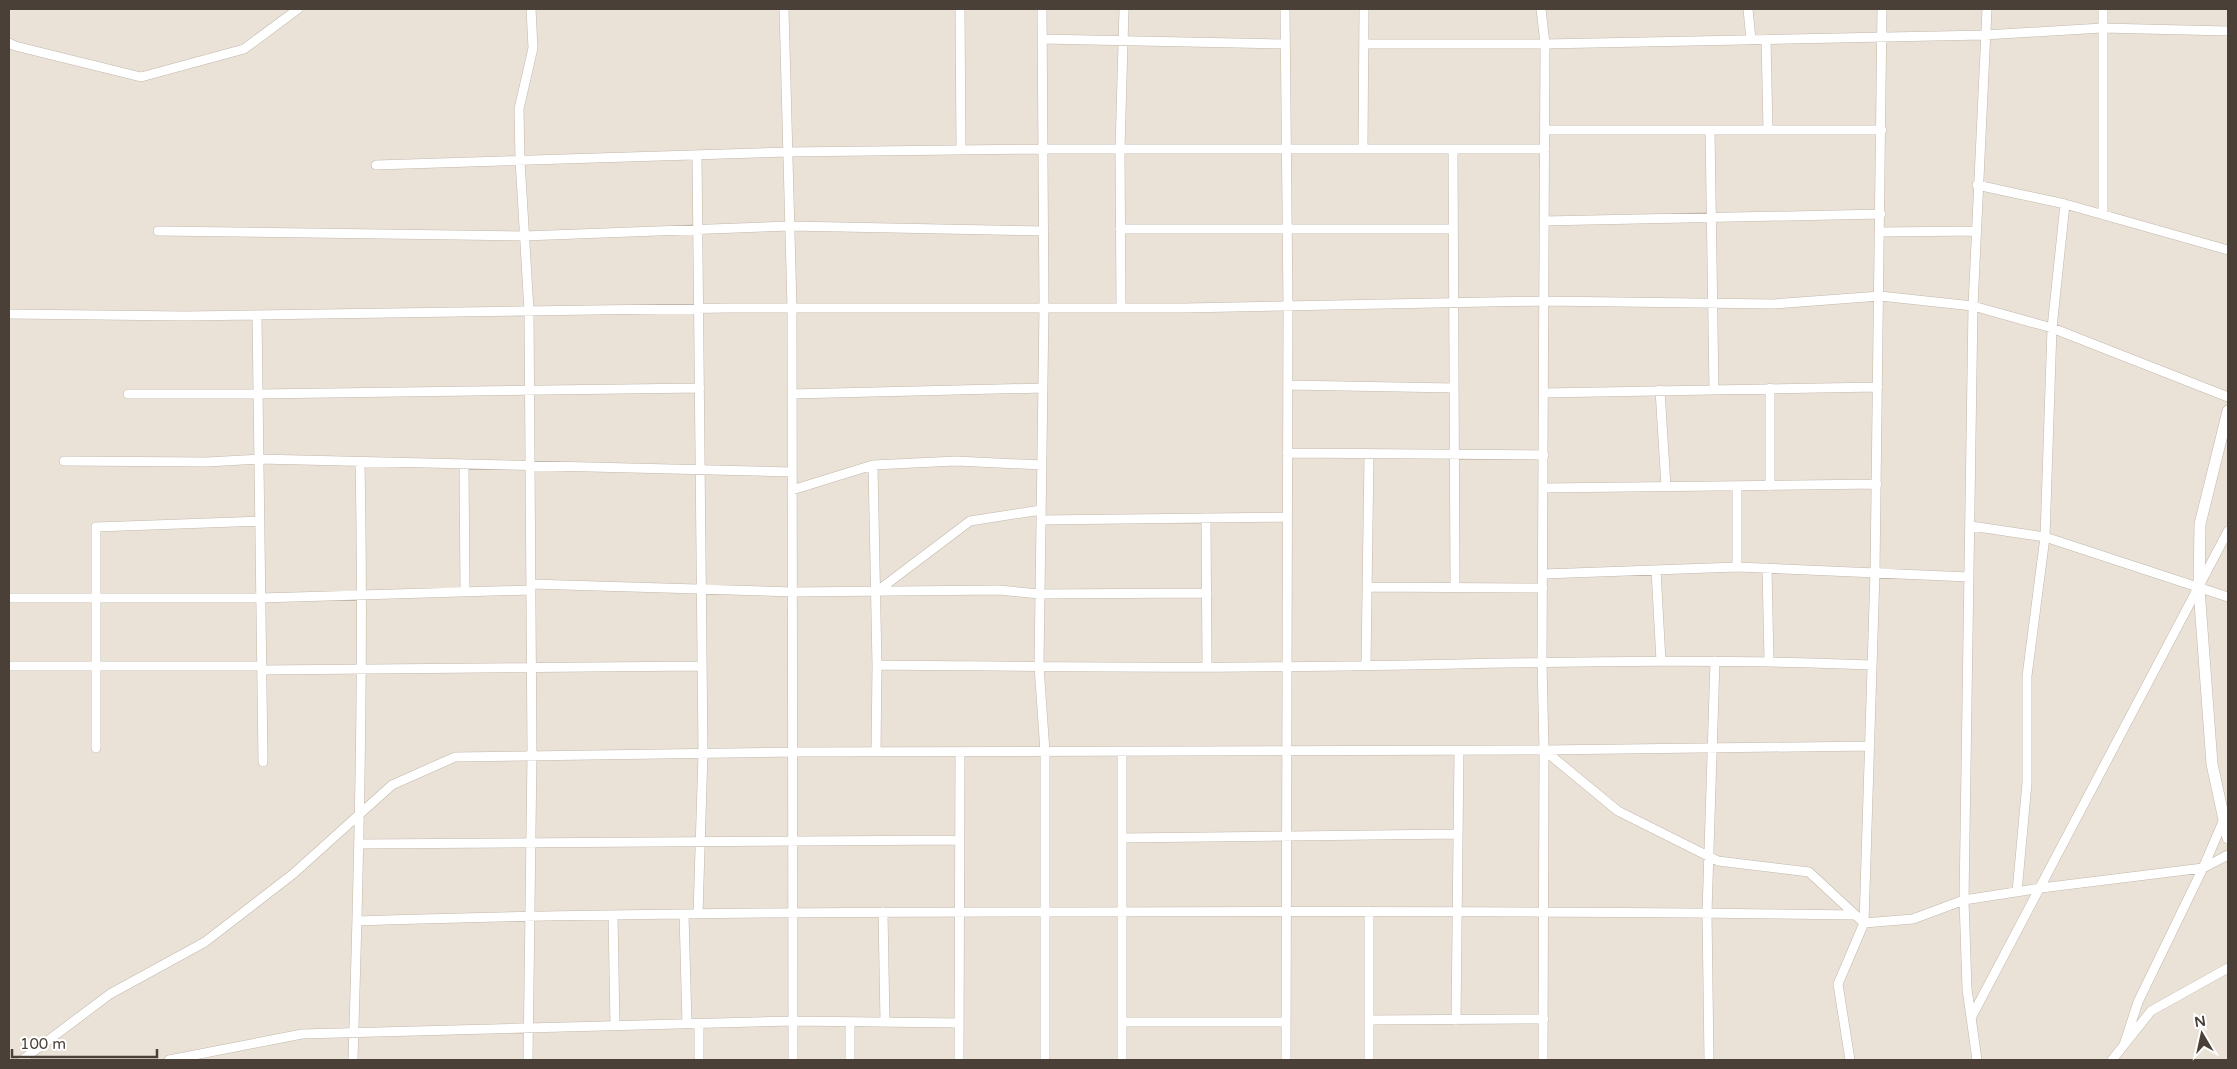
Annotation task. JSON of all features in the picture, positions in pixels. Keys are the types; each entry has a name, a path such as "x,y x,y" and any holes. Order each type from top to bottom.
{"street":[{"path":"9,43 142,77 244,49 298,9"},
{"path":"528,1060 532,755 529,311 519,110 533,48 531,9"},
{"path":"784,9 792,308 793,1060"},
{"path":"960,9 961,150"},
{"path":"1042,9 1044,308 1039,666 1045,752 1045,1060"},
{"path":"1121,308 1120,149 1124,9"},
{"path":"1285,9 1288,306 1286,1060"},
{"path":"1363,149 1364,9"},
{"path":"1541,9 1545,44 1544,574 1542,662 1544,750 1544,1060"},
{"path":"1748,9 1750,40"},
{"path":"1850,1060 1838,984 1864,923 1877,484 1882,9"},
{"path":"1977,1060 1966,990 1964,900 1973,306 1986,9"},
{"path":"2103,9 2103,215"},
{"path":"1364,44 1545,44 1766,40 1985,35 2102,28 2228,31"},
{"path":"1042,39 1285,44"},
{"path":"1766,40 1768,130"},
{"path":"1545,130 1882,130"},
{"path":"1710,130 1714,390"},
{"path":"376,165 788,152 1043,149 1545,149"},
{"path":"1453,149 1455,588"},
{"path":"696,155 700,308 703,753 698,914"},
{"path":"1977,185 2065,204 2228,250"},
{"path":"2017,892 2027,783 2026,676 2045,537 2052,328 2065,204"},
{"path":"1544,220 1881,214"},
{"path":"158,231 524,236 790,226 1044,231"},
{"path":"1120,229 1453,229"},
{"path":"1880,232 1976,231"},
{"path":"9,314 257,315 700,308 1121,308 1544,301 1773,304 1880,296 1973,306 2052,328 2228,397"},
{"path":"257,315 263,762"},
{"path":"1288,385 1454,388"},
{"path":"1544,393 1878,387"},
{"path":"128,394 700,388"},
{"path":"792,394 1043,388"},
{"path":"1770,388 1770,486"},
{"path":"1660,390 1666,487"},
{"path":"2228,411 2200,524 2198,588 2212,764 2226,814 2228,838"},
{"path":"1287,453 1544,455"},
{"path":"1366,665 1369,454"},
{"path":"64,461 207,462 259,459 792,472"},
{"path":"792,490 872,465 956,461 1042,465"},
{"path":"353,1060 362,669 360,462"},
{"path":"464,465 466,592"},
{"path":"872,465 876,592 876,752"},
{"path":"1544,488 1877,484"},
{"path":"1737,486 1737,567"},
{"path":"876,592 970,521 1041,510"},
{"path":"1041,520 1287,517"},
{"path":"1206,518 1207,667"},
{"path":"96,748 96,527 260,521"},
{"path":"1970,526 2045,537 2228,597"},
{"path":"1971,1018 2228,531"},
{"path":"1544,574 1737,567 1968,576"},
{"path":"1767,568 1769,661"},
{"path":"1656,570 1661,661"},
{"path":"9,598 261,598 466,592 531,587 793,592 998,590 1040,594 1207,593"},
{"path":"1367,587 1543,588"},
{"path":"877,665 1207,667 1661,661 1769,661 1872,665"},
{"path":"1709,1060 1707,913 1715,661"},
{"path":"9,666 362,669 702,666"},
{"path":"22,1060 110,994 205,942 293,874 392,785 455,757 793,752 1458,751 1870,746"},
{"path":"1544,750 1618,810 1709,857 1718,861 1809,872 1864,923 1913,919 1964,900 2041,888 2203,868 2228,856"},
{"path":"1456,1020 1458,751"},
{"path":"959,1060 960,752"},
{"path":"1122,752 1122,1060"},
{"path":"2124,1045 2138,1002 2203,868 2226,814"},
{"path":"1122,838 1458,834"},
{"path":"359,844 960,840"},
{"path":"1369,911 1369,1060"},
{"path":"357,921 530,915 883,912 1544,911 1855,915"},
{"path":"883,912 885,1022"},
{"path":"684,914 687,1024"},
{"path":"614,915 615,1026"},
{"path":"2112,1060 2151,1011 2228,968"},
{"path":"1369,1020 1544,1019"},
{"path":"169,1060 302,1034 792,1021 959,1022"},
{"path":"850,1022 850,1060"},
{"path":"1122,1022 1286,1022"},
{"path":"699,1024 699,1060"}],"shaded area":[{"path":"9,9 2228,9 2228,1060 9,1060"}]}
